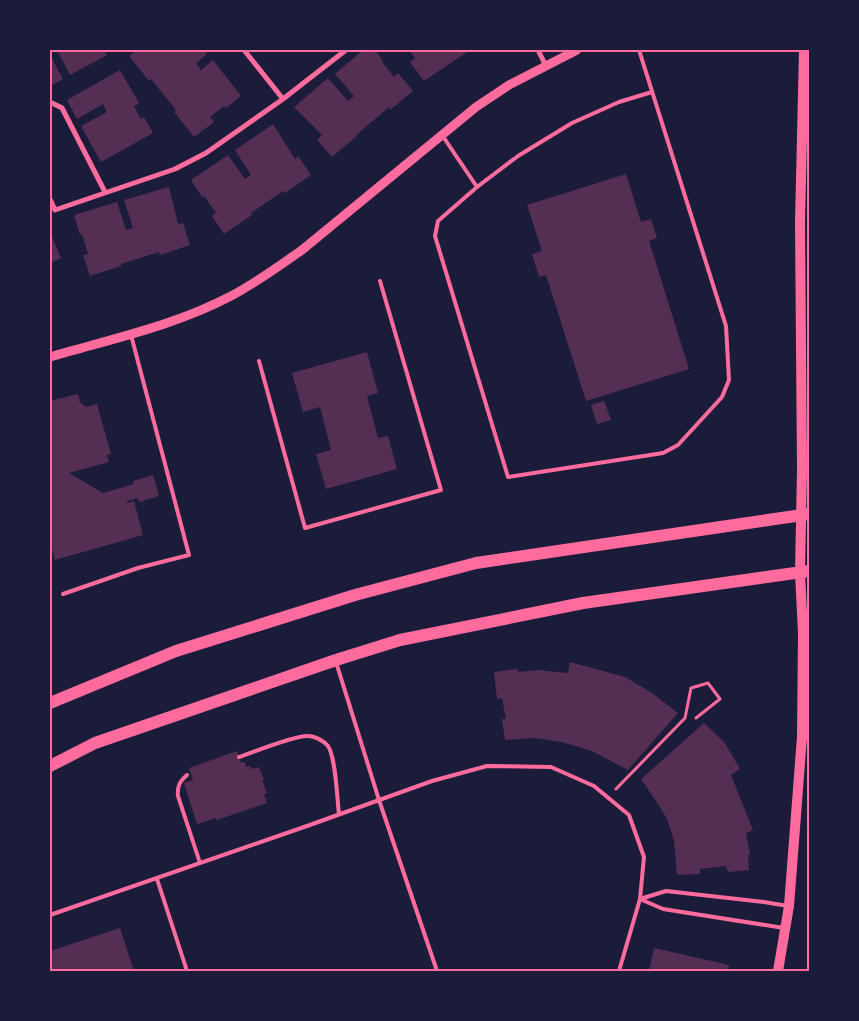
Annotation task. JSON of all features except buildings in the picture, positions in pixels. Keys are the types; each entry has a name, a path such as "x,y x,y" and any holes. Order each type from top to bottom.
{"main road":[{"path":"778,971 789,906 802,737 805,515 800,212 804,50"},
{"path":"50,703 176,651 355,595 476,563 805,515"},
{"path":"50,766 95,743 336,660 400,640 583,602 805,572"}],"street":[{"path":"244,50 283,99"},
{"path":"50,199 55,210 175,169 206,153 283,99 346,50"},
{"path":"538,50 546,66"},
{"path":"50,357 130,335 188,315 222,300 273,271 302,250 476,107 509,85 573,51"},
{"path":"50,102 62,108 105,192"}],"lane":[{"path":"639,50 726,326 729,380 722,398 678,445 664,454 508,477 434,236 438,221 477,187 518,156 572,123 619,102 652,92"},
{"path":"442,135 477,187"},
{"path":"259,361 305,528 441,490 380,281"},
{"path":"63,594 138,568 188,555 130,335"},
{"path":"336,660 379,800 437,971"},
{"path":"239,757 298,737 309,736 320,739 328,746 331,755 340,814"},
{"path":"50,915 432,781 487,766 551,767 594,786 629,815 644,857 640,899 619,971"},
{"path":"187,775 178,788 178,796 200,863"},
{"path":"157,879 187,971"},
{"path":"640,899 666,891 789,906"},
{"path":"640,899 663,909 786,928"}],"path":[{"path":"608,798 685,718 691,688 708,684 720,699 696,718"}]}
